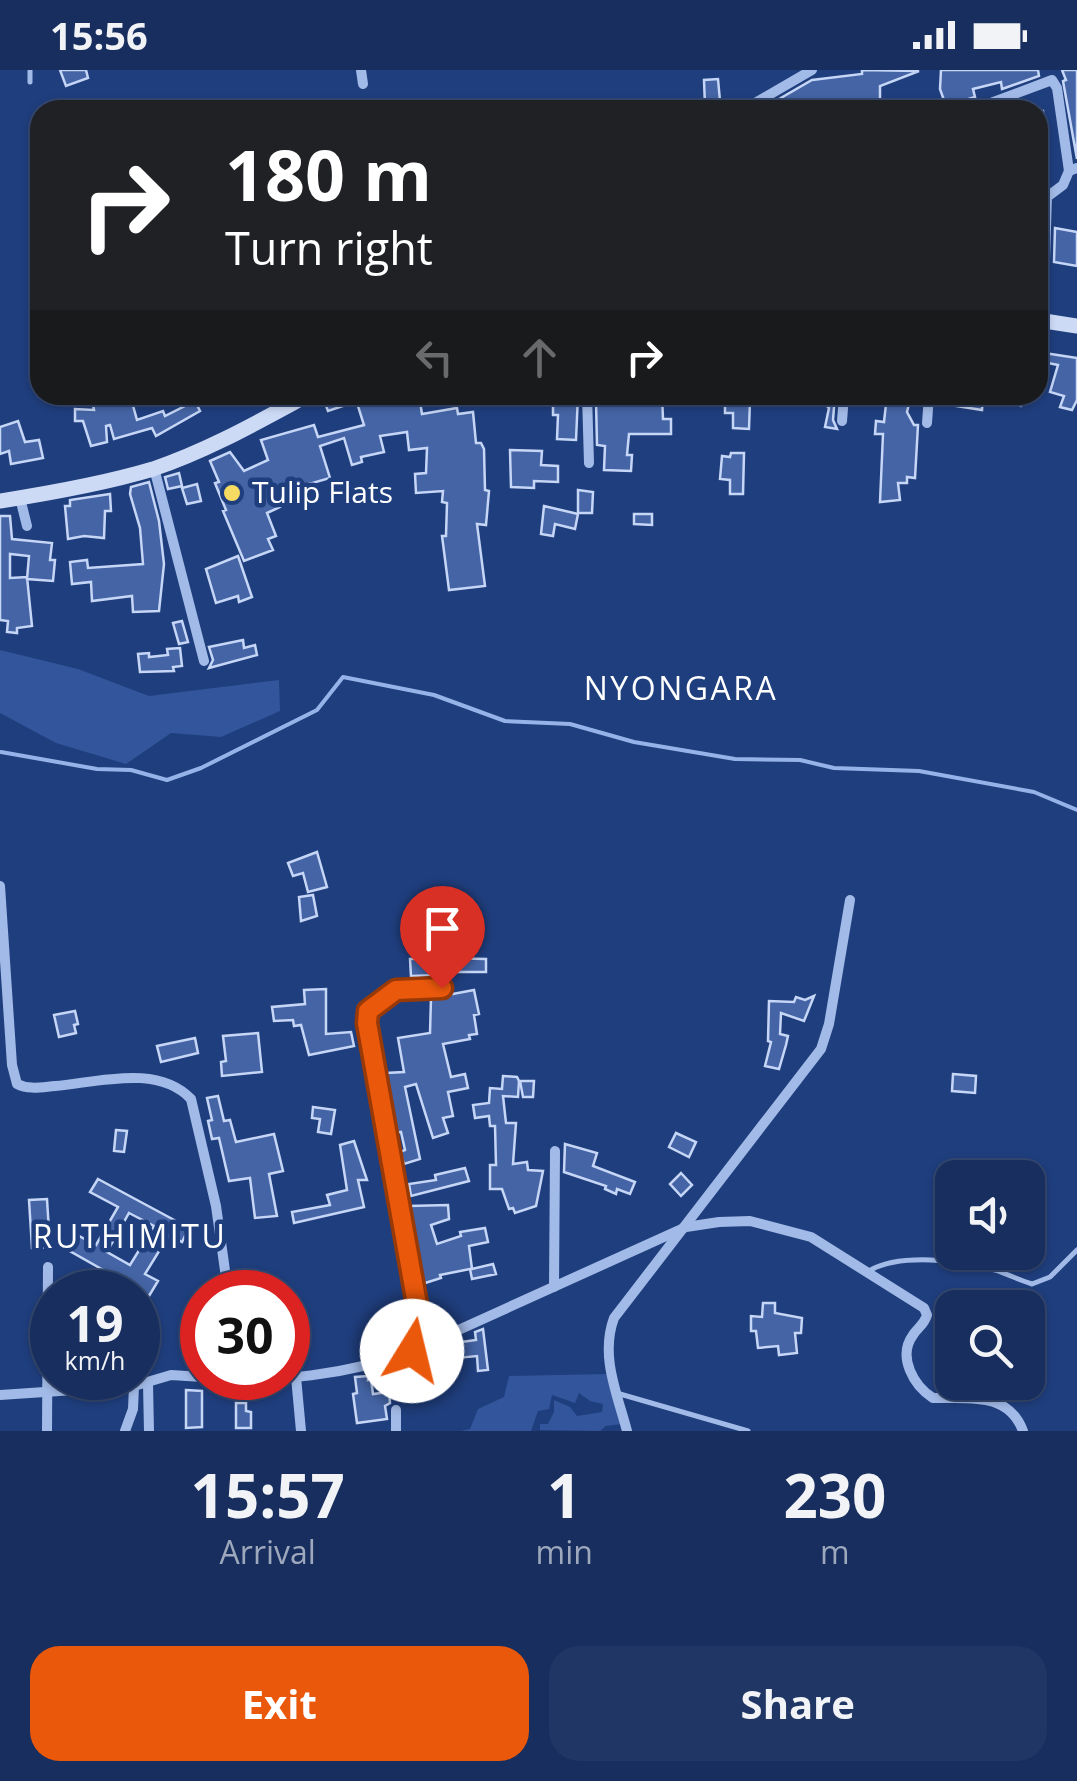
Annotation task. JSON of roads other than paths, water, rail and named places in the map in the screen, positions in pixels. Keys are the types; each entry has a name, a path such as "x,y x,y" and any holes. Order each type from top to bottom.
{"main road":[{"path":"1048,322 1077,326"},
{"path":"0,501 67,490 154,468 228,438 289,405"}],"street":[{"path":"361,70 362,84"},
{"path":"760,100 812,70"},
{"path":"999,100 1052,80 1057,88 1073,170 1048,197"},
{"path":"587,405 589,463"},
{"path":"842,421 843,405"},
{"path":"927,423 928,405"},
{"path":"154,468 204,660"},
{"path":"20,498 27,526"},
{"path":"0,886 12,1064 17,1084 34,1088 139,1078 165,1080 179,1087 191,1099 196,1117 216,1206 225,1270"},
{"path":"627,1431 608,1362 607,1337 614,1318 821,1049 850,900"},
{"path":"424,1344 367,1023 368,1011 396,990 442,988"},
{"path":"554,1287 555,1151"},
{"path":"310,1376 366,1368 686,1228 750,1221 811,1238 924,1308 925,1323 908,1344 907,1360 924,1392 933,1398 982,1397 1014,1414 1023,1431"},
{"path":"0,1395 30,1394"},
{"path":"46,1400 47,1431"},
{"path":"126,1431 133,1400"},
{"path":"148,1400 149,1431"},
{"path":"298,1400 302,1431"},
{"path":"396,1410 396,1431"}],"lane":[{"path":"30,70 30,82"},
{"path":"866,1272 884,1262 950,1261 995,1270 1032,1284 1050,1277 1077,1250"},
{"path":"617,1393 748,1431"}],"waterway":[{"path":"1,752 97,769 131,770 167,780 201,768 317,710 343,677 434,695 505,721 570,724 634,742 735,759 800,760 834,768 919,771 1034,792 1077,810"}],"place":[{"name":"Tulip Flats","path":"232,493"}],"district":[{"name":"NYONGARA","path":"681,689"},
{"name":"RUTHIMITU","path":"130,1237"}]}
